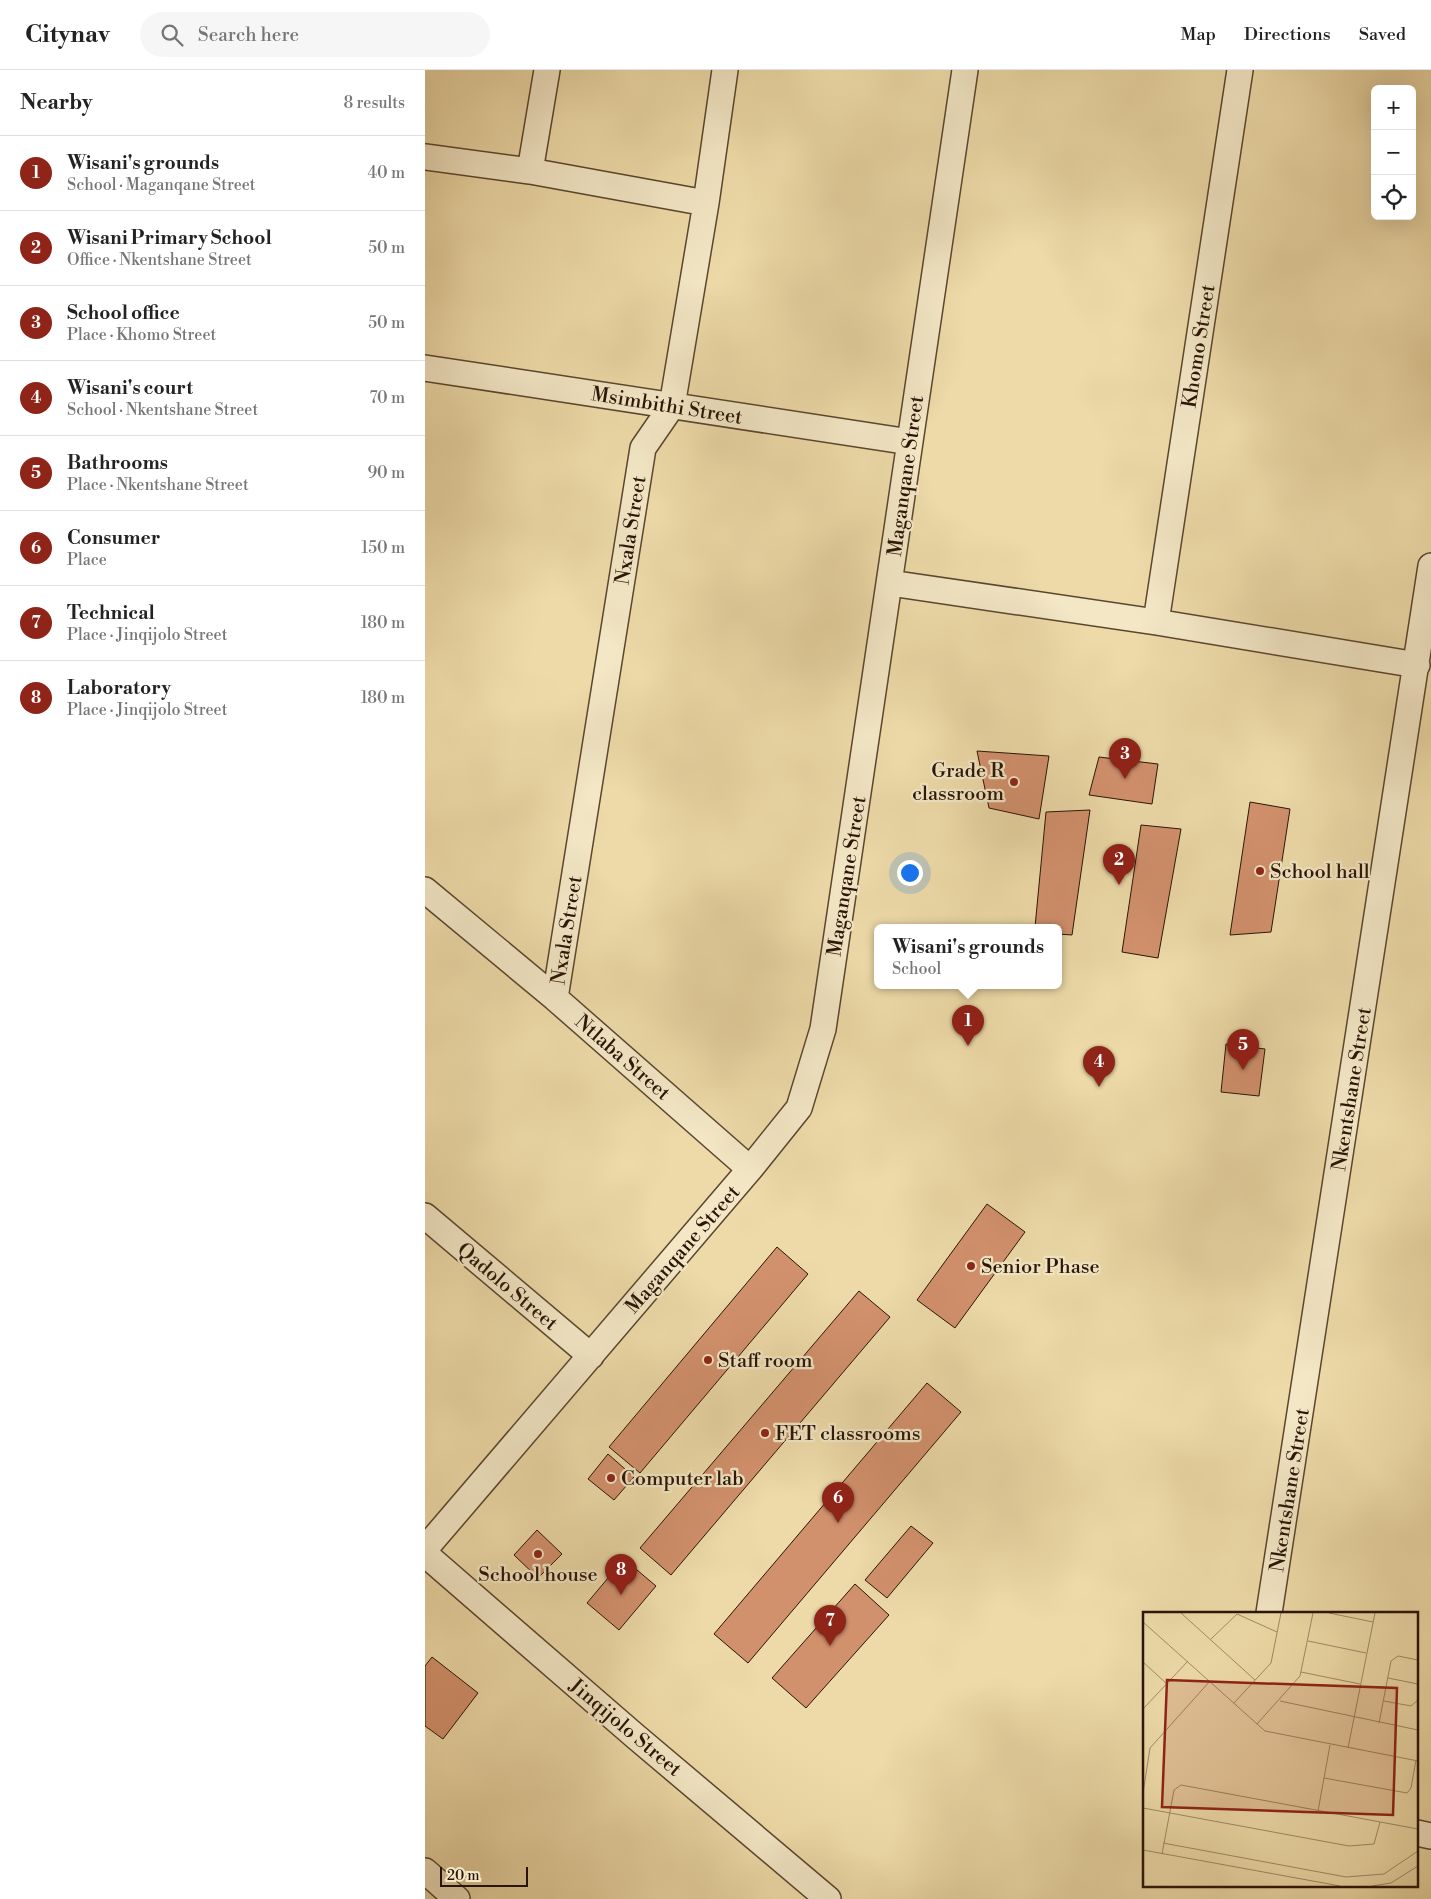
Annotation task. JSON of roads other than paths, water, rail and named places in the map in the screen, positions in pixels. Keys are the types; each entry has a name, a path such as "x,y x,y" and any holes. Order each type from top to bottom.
{"street":[{"path":"530,171 547,70"},
{"name":"Nxala Street","path":"555,998 643,448 671,406 706,203 725,70"},
{"name":"Maganqane Street","path":"425,1549 750,1169 799,1108 823,1029 965,70"},
{"name":"Khomo Street","path":"1156,622 1239,70"},
{"path":"425,157 530,171 706,203"},
{"name":"Msimbithi Street","path":"425,368 910,442"},
{"name":"Nkentshane Street","path":"1269,1612 1431,566"},
{"path":"890,583 1156,622 1417,665"},
{"name":"Ntlaba Street","path":"425,890 555,998 750,1169"},
{"name":"Qadolo Street","path":"425,1216 591,1356"},
{"name":"Jinqijolo Street","path":"425,1554 635,1736 828,1899"},
{"path":"425,1871 454,1898"}],"place":[{"name":"School office","path":"1125,779"},
{"name":"Grade R classroom","path":"1014,782"},
{"name":"School hall","path":"1260,871"},
{"name":"Wisani Primary School","path":"1119,885"},
{"name":"Wisani's grounds","path":"968,1046"},
{"name":"Bathrooms","path":"1243,1070"},
{"name":"Wisani's court","path":"1099,1087"},
{"name":"Senior Phase","path":"971,1266"},
{"name":"Staff room","path":"708,1360"},
{"name":"FET classrooms","path":"765,1433"},
{"name":"Computer lab","path":"611,1478"},
{"name":"Consumer","path":"838,1523"},
{"name":"School house","path":"538,1554"},
{"name":"Laboratory","path":"621,1595"},
{"name":"Technical","path":"830,1646"}]}
